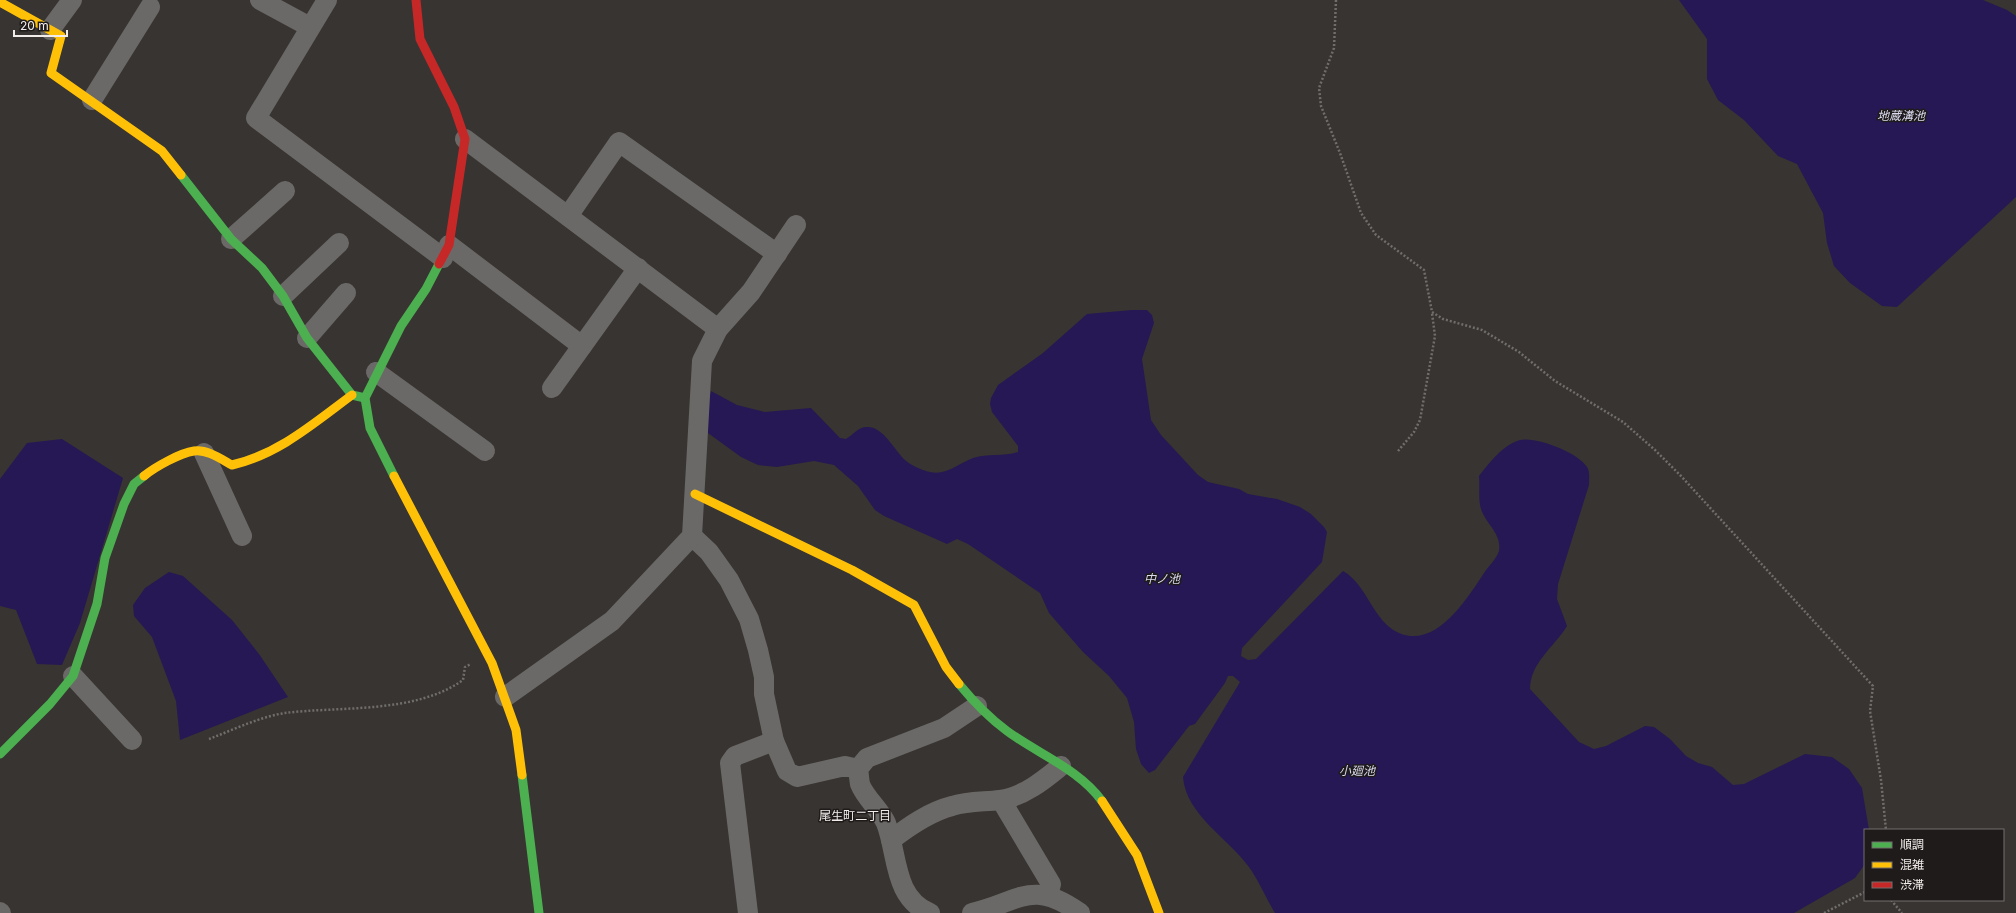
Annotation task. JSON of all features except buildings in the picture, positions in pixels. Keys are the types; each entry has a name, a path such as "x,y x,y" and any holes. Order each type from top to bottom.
{"street":[{"path":"50,30 72,0"},
{"path":"260,0 310,27"},
{"path":"326,0 256,118 582,346"},
{"path":"416,0 420,38 454,107 465,139 446,251 426,289 400,326 376,372 365,398 370,428 488,656 505,697 516,730 539,913"},
{"path":"0,2 62,36 51,73 162,150 231,239 262,268 283,296 307,338 352,395 365,398"},
{"path":"92,100 150,6"},
{"path":"465,139 718,329"},
{"path":"568,216 619,142 777,254"},
{"path":"231,239 285,191"},
{"path":"505,697 612,621 692,536 702,361 718,329 751,292 796,225"},
{"path":"283,296 339,243"},
{"path":"552,388 638,268"},
{"path":"307,338 346,293"},
{"path":"376,372 484,451"},
{"path":"0,754 46,709 73,676 96,604 105,558 124,504 134,484 146,474 171,460 195,451 232,464 252,460 288,442 352,395"},
{"path":"204,453 242,536"},
{"path":"695,494 852,570 914,605 946,667 977,706 1007,731 1077,776 1096,794 1116,820 1137,855 1160,913"},
{"path":"692,536 709,552 729,580 749,619 764,677 764,694 774,741 786,771 797,777 845,766 858,769"},
{"path":"73,676 132,740"},
{"path":"930,913 920,909 907,894 899,875 885,821 860,785 858,769 868,758 944,728 977,706"},
{"path":"748,913 730,763 735,756 774,741"},
{"path":"890,840 907,828 950,806 971,801 1001,800 1024,791 1044,781 1061,766"},
{"path":"1001,800 1051,884 1048,895"},
{"path":"972,913 988,909 1002,902 1024,895 1048,895 1064,902 1080,913"}],"path":[{"path":"1336,0 1334,48 1319,88 1321,106 1340,153 1361,213 1376,235 1424,270 1432,312 1435,336 1420,420 1414,432 1398,451"},
{"path":"1432,312 1443,320 1482,330 1519,352 1555,381 1623,422 1655,450 1681,476 1873,686 1870,711 1881,780 1886,829"},
{"path":"209,739 283,714 410,702 451,688 463,680 465,667 488,656"},
{"path":"1824,913 1864,893"},
{"path":"1892,901 1902,913"}],"water":[{"name":"地蔵溝池","path":"1679,0 1983,0 2007,10 2016,16 2016,197 1897,307 1882,306 1850,283 1834,266 1827,243 1823,213 1797,164 1778,156 1744,120 1718,100 1707,79 1707,39"},
{"name":"小廻池","path":"1147,310 1152,315 1154,323 1142,359 1151,420 1161,435 1198,475 1208,482 1239,489 1248,494 1277,499 1300,507 1311,514 1327,532 1322,562 1242,648 1241,656 1248,660 1256,659 1343,571 1358,585 1382,620 1399,633 1413,636 1426,634 1438,628 1449,619 1469,596 1499,551 1496,534 1486,520 1481,509 1479,476 1497,455 1508,445 1514,442 1527,439 1546,443 1567,451 1582,462 1589,471 1589,485 1558,584 1557,599 1567,626 1538,663 1531,680 1530,689 1579,742 1594,749 1606,746 1645,726 1654,727 1670,739 1686,756 1698,763 1712,767 1733,785 1744,784 1805,754 1832,757 1849,769 1862,788 1869,829 1864,829 1864,865 1855,878 1794,913 1275,913 1249,867 1200,815 1186,791 1183,777 1240,682 1233,676 1228,676 1225,683 1195,724 1189,726 1155,770 1149,773 1141,764 1136,749 1134,722 1127,698 1109,676 1083,652 1049,613 1040,593 968,544 957,539 947,544 884,516 875,510 858,486 834,465 814,461 777,467 758,465 741,457 708,433 708,401 711,391 737,405 765,412 811,408 840,438 846,439 864,427 873,428 878,430 888,440 905,460 917,468 930,472 936,473 947,471 973,458 1018,452 1018,446 992,412 990,404 991,398 998,385 1043,353 1087,314"},
{"path":"62,439 123,478 80,623 62,665 37,664 16,610 0,606 0,479 27,443"},
{"path":"169,572 183,576 232,620 259,654 288,697 180,740 176,701 152,637 134,616 133,605 145,588"}],"traffic: fast":[{"path":"181,175 231,239 262,268 283,296 307,338 352,395 365,398"},
{"path":"394,476 370,428 365,398 401,326 426,289 439,264"},
{"path":"0,754 50,704 73,676 97,604 105,558 124,504 134,484 144,476"},
{"path":"959,684 981,709 1000,726 1070,771 1093,790 1102,801"},
{"path":"522,775 539,913"}],"traffic: slow":[{"path":"0,2 61,36 51,73 162,151 181,175"},
{"path":"144,476 168,461 182,454 194,451 209,453 232,465 249,460 281,445 310,427 352,395"},
{"path":"394,476 492,663 516,730 522,775"},
{"path":"695,494 852,570 914,605 946,667 959,684"},
{"path":"1102,801 1137,855 1159,913"}],"traffic: jam":[{"path":"416,0 420,39 454,107 465,139 449,245 439,264"}],"district":[{"name":"尾生町二丁目","path":"855,815"}],"water label":[{"name":"中ノ池","path":"1162,578"}]}
